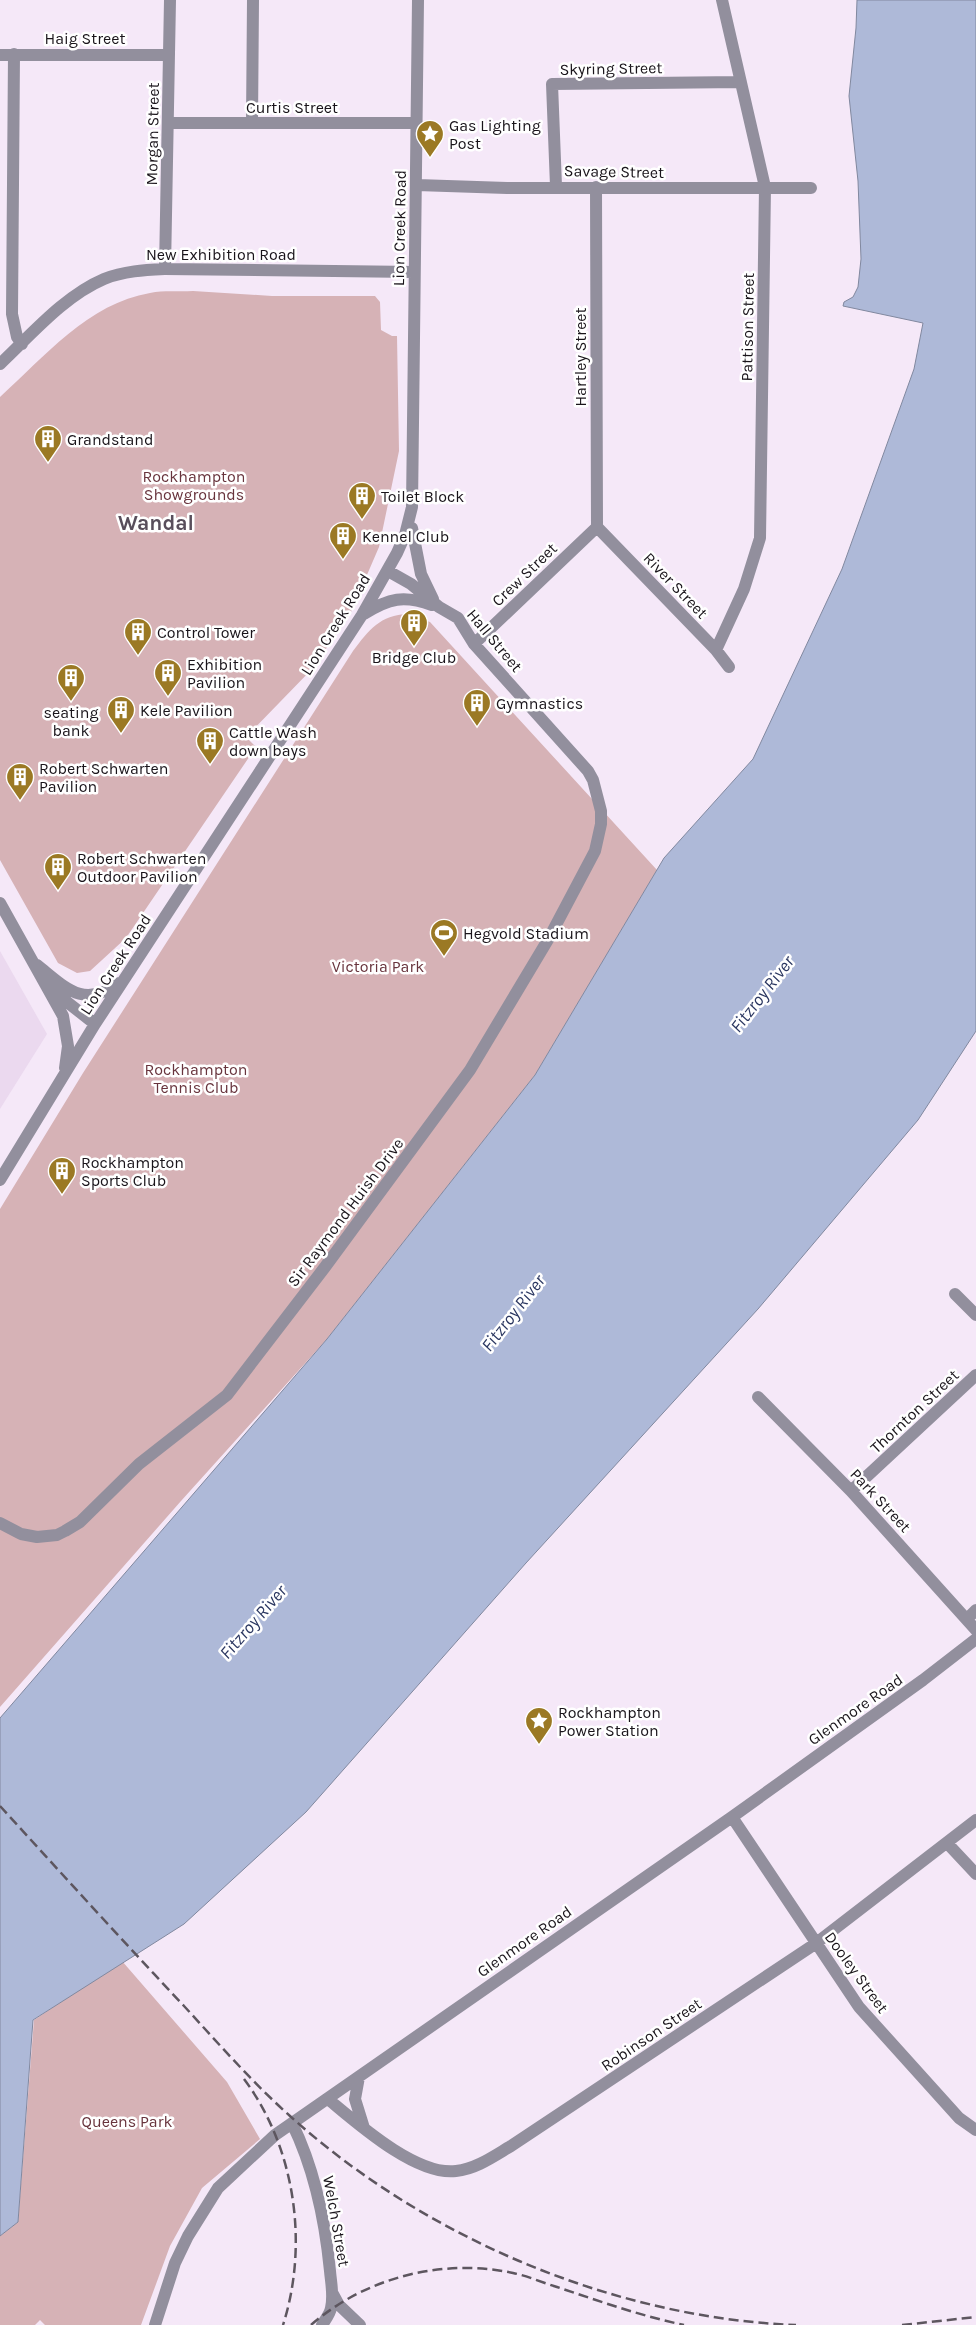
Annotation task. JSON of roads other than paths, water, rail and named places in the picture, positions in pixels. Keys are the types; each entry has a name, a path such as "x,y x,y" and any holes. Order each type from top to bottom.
{"street":[{"name":"Morgan Street","path":"165,269 170,0"},
{"path":"252,123 253,0"},
{"name":"Lion Creek Road","path":"0,1180 94,1024 362,615 388,570 408,525 412,507 418,0"},
{"name":"Pattison Street","path":"716,650 744,589 760,538 765,187 722,0"},
{"name":"Haig Street","path":"0,54 169,55"},
{"path":"14,54 6,263 12,314 17,337 22,344"},
{"name":"Skyring Street","path":"556,186 552,84 741,82"},
{"name":"Curtis Street","path":"168,123 416,124"},
{"name":"Savage Street","path":"417,185 507,188 556,186 675,189 811,188"},
{"name":"Hartley Street","path":"596,187 597,527"},
{"name":"New Exhibition Road","path":"0,364 68,302 92,284 135,271 165,269 414,272"},
{"path":"408,525 412,528 421,574 439,607"},
{"name":"Crew Street","path":"474,644 597,527"},
{"name":"River Street","path":"597,527 716,650 729,667"},
{"name":"Hall Street","path":"388,570 411,584 439,607 458,618 474,644 588,771 598,795"},
{"path":"362,615 378,605 392,600 414,599 439,607"},
{"name":"Sir Raymond Huish Drive","path":"0,1523 21,1534 37,1537 57,1535 65,1531 80,1522 139,1464 227,1394 325,1267 474,1064 549,938 595,851 601,824 598,795"},
{"path":"0,903 65,1023 68,1046 64,1074"},
{"path":"33,962 67,988 79,994 102,994 124,980"},
{"path":"33,962 67,1002 94,1024"},
{"path":"955,1294 976,1315"},
{"name":"Thornton Street","path":"852,1490 976,1375"},
{"name":"Park Street","path":"758,1396 852,1490 971,1614 976,1630"},
{"name":"Glenmore Road","path":"155,2325 175,2263 188,2236 218,2188 247,2159 292,2123 732,1817 923,1680 976,1639"},
{"name":"Dooley Street","path":"732,1817 858,2007 960,2118 976,2130"},
{"name":"Robinson Street","path":"328,2099 389,2147 430,2168 455,2172 470,2168 511,2146 815,1944 976,1820"},
{"path":"947,1843 976,1874"},
{"path":"359,2077 356,2099 364,2129"},
{"name":"Welch Street","path":"292,2123 305,2152 320,2202 333,2294 331,2310 322,2325"},
{"path":"333,2294 339,2305 360,2325"}],"water":[{"name":"Fitzroy River","path":"857,0 976,0 976,1031 918,1120 758,1309 526,1563 306,1812 184,1924 33,2020 18,2222 0,2236 0,1718 327,1339 535,1075 664,858 753,759 842,569 914,369 923,323 843,306 844,302 853,297 858,287 861,259 858,181 849,96"}],"railway":[{"path":"0,1806 262,2090 343,2160 400,2199 461,2234 525,2264 592,2288 659,2307 728,2319 796,2325"},
{"path":"244,2079 261,2106 275,2135 286,2165 292,2197 296,2229 295,2262 291,2294 283,2325"},
{"path":"311,2325 333,2308 381,2283 406,2275 460,2268 486,2269 519,2274 620,2308 684,2325"},
{"path":"902,2325 976,2317"}],"place":[{"name":"Gas Lighting Post","path":"430,158"},
{"name":"Grandstand","path":"48,463"},
{"name":"Toilet Block","path":"362,520"},
{"name":"Kennel Club","path":"343,560"},
{"name":"Bridge Club","path":"414,647"},
{"name":"Control Tower","path":"138,656"},
{"name":"Exhibition Pavilion","path":"168,697"},
{"name":"seating bank","path":"71,702"},
{"name":"Gymnastics","path":"477,727"},
{"name":"Kele Pavilion","path":"121,734"},
{"name":"Cattle Wash down bays","path":"210,765"},
{"name":"Robert Schwarten Pavilion","path":"20,801"},
{"name":"Robert Schwarten Outdoor Pavilion","path":"58,891"},
{"name":"Hegvold Stadium","path":"444,957"},
{"name":"Rockhampton Sports Club","path":"62,1195"},
{"name":"Rockhampton Power Station","path":"539,1745"}],"district":[{"name":"Wandal","path":"156,523"}],"park label":[{"name":"Rockhampton Showgrounds","path":"194,485"},
{"name":"Victoria Park","path":"378,966"},
{"name":"Rockhampton Tennis Club","path":"196,1078"},
{"name":"Queens Park","path":"127,2121"}]}
